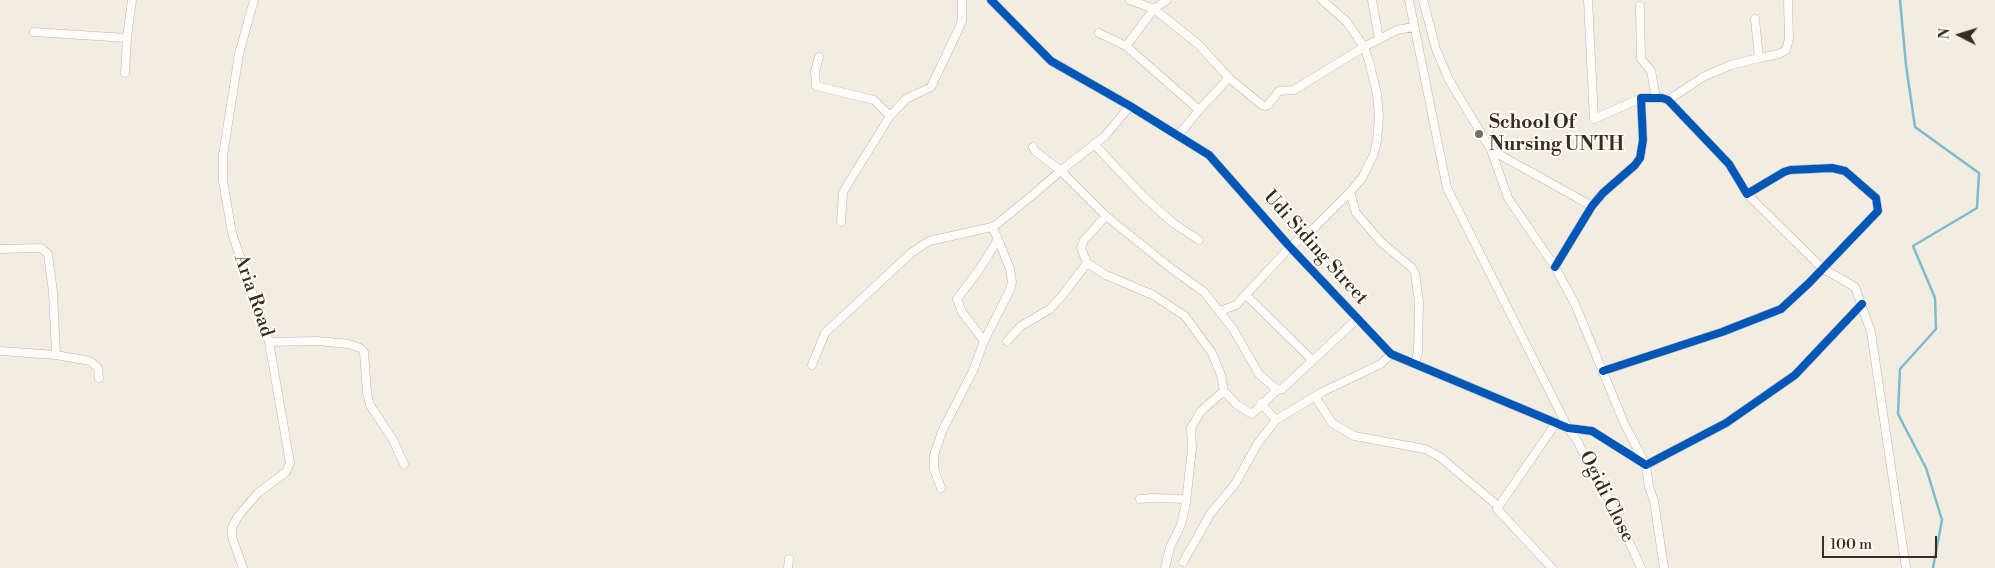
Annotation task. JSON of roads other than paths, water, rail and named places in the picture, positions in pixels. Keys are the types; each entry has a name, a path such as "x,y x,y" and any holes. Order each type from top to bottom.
{"street":[{"path":"126,73 127,38 132,0"},
{"name":"Aria Road","path":"243,568 232,537 232,527 239,515 258,493 286,472 290,463 269,342 232,233 224,193 222,170 239,54 254,0"},
{"path":"841,222 843,192 890,116 906,99 931,87 962,21 962,0"},
{"name":"Udi Siding Street","path":"991,0 1050,61 1130,106 1209,155 1290,247 1392,354 1556,424 1568,428 1592,431 1646,465"},
{"path":"1130,0 1154,9 1198,44 1229,78 1265,106 1268,105 1279,91 1294,90 1364,47 1397,30 1413,27"},
{"path":"1126,46 1154,9 1167,0"},
{"path":"1220,311 1236,305 1290,247 1314,228 1350,192 1362,178 1374,154 1379,116 1377,94 1364,47 1347,22 1322,0"},
{"path":"1372,0 1379,40"},
{"name":"Ogidi Close","path":"1409,0 1447,188 1463,224 1568,428 1602,485 1641,568"},
{"path":"1423,0 1436,48 1449,80 1491,150 1508,198 1555,267 1582,321 1624,423 1646,465 1649,488 1654,501 1664,568"},
{"path":"1588,0 1594,119 1641,98 1665,98 1729,164 1747,194 1822,268 1856,287 1871,332 1906,568"},
{"path":"1668,100 1705,76 1731,65 1780,54 1786,50 1789,40 1788,0"},
{"path":"1640,6 1641,59 1651,71 1656,98"},
{"path":"1755,19 1759,58"},
{"path":"34,32 127,38"},
{"path":"1099,33 1126,46 1199,110"},
{"path":"819,57 815,71 816,86 874,100 890,116"},
{"path":"1178,136 1229,78"},
{"path":"1555,267 1592,206 1640,158 1643,140 1641,98"},
{"path":"812,366 825,333 911,253 928,241 992,227 1105,136 1130,106"},
{"path":"1094,144 1143,196 1173,223 1199,240"},
{"path":"1033,147 1035,151 1061,171 1106,216 1204,292 1233,329 1260,374 1277,390"},
{"path":"1491,150 1592,206"},
{"path":"1603,371 1774,313 1809,283 1878,211 1876,198 1845,171 1832,168 1790,170 1747,194"},
{"path":"1350,192 1356,213 1382,242 1412,268 1415,273 1419,303 1418,352 1414,364"},
{"path":"1106,216 1084,240 1082,248 1087,263 1106,275 1153,295 1185,316 1212,353 1221,375 1224,391 1237,405 1249,413 1252,414 1261,403 1277,390 1282,389 1357,319"},
{"path":"941,488 934,469 934,455 943,429 973,371 984,341 1004,306 1012,282 1006,255 992,227"},
{"path":"984,341 962,312 957,299 981,267 998,239"},
{"path":"0,249 41,248 48,254 53,292 56,355"},
{"path":"1006,341 1021,326 1050,309 1087,263"},
{"path":"1246,295 1312,360"},
{"path":"1646,465 1726,422 1794,375 1862,304"},
{"path":"269,342 317,341 349,344 360,348 364,352 367,393 370,405 393,440 404,464"},
{"path":"0,351 56,355 90,361 98,368 99,378"},
{"path":"1183,562 1210,513 1235,484 1258,443 1276,420 1315,396 1381,364 1392,354"},
{"path":"1164,568 1170,547 1181,525 1186,500 1192,448 1190,428 1201,411 1224,391"},
{"path":"1315,396 1332,423 1354,436 1425,449 1440,458 1498,506"},
{"path":"1261,403 1276,420"},
{"path":"1552,568 1498,511 1498,506 1556,424"},
{"path":"1140,499 1186,500"},
{"path":"788,568 789,558"}],"waterway":[{"path":"1900,0 1906,65 1915,127 1979,173 1977,208 1913,246 1935,298 1936,329 1900,369 1898,414 1926,468 1942,520 1933,568"}],"place":[{"name":"School Of Nursing UNTH","path":"1479,134"}]}
